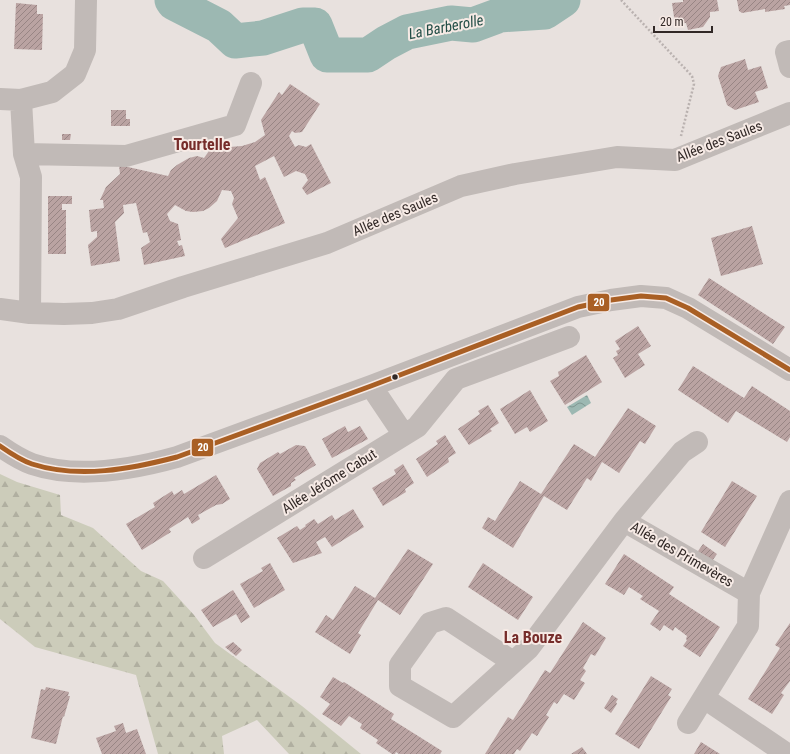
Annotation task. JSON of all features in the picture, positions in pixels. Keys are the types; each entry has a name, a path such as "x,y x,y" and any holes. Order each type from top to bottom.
{"street":[{"path":"30,313 31,177 10,100 52,92 75,74 85,50 86,0"},
{"path":"790,51 786,52 790,67"},
{"path":"24,154 126,156 235,125 251,83"},
{"name":"Allée des Saules","path":"0,309 30,313 64,314 92,313 118,309 183,287 327,243 461,186 515,174 618,156 675,160 790,113"},
{"path":"0,446 32,464 55,469 78,471 124,469 151,464 178,457 578,308 611,300 641,296 666,298 688,308 790,370"},
{"name":"Allée Jérôme Cabut","path":"204,558 417,427 456,379 569,337"},
{"path":"372,386 404,435"},
{"path":"624,521 682,452 697,442"},
{"path":"688,723 748,626 749,593 790,501"},
{"name":"Allée des Primevères","path":"513,662 446,618 430,623 400,665 400,686 453,717 530,648 624,521 749,593"},
{"path":"704,698 787,754"}],"path":[{"path":"621,0 692,76 694,84 675,160"}],"green space":[{"path":"0,474 17,482 60,495 61,515 93,528 141,571 163,581 194,615 215,643 302,706 361,754 289,754 257,720 222,736 224,754 158,754 136,675 35,647 0,619"}],"water":[{"path":"587,395 591,403 572,415 567,407"}],"building":[{"path":"683,0 717,0 719,11 710,12 710,17 703,27 688,30 686,23 675,24 672,3 683,2"},
{"path":"737,0 790,0 790,5 784,6 785,9 765,12 765,9 742,13 739,11"},
{"path":"16,3 37,5 37,14 43,14 42,50 14,49"},
{"path":"745,59 748,70 761,66 768,88 755,92 759,102 735,110 727,105 718,76 721,67"},
{"path":"290,84 320,104 302,132 295,133 292,131 289,136 295,147 299,145 306,147 311,144 331,183 307,195 302,188 308,180 305,174 296,171 284,177 274,156 255,166 260,180 265,177 285,223 225,248 221,239 238,218 232,204 234,198 231,191 222,190 217,201 203,211 186,211 175,205 167,214 170,221 178,224 181,240 177,241 179,246 182,245 185,256 144,265 141,248 150,242 147,232 143,233 136,203 123,205 124,213 115,222 120,261 91,266 88,245 97,237 97,231 91,232 89,210 104,208 103,200 100,200 106,187 120,174 119,165 168,176 171,170 189,158 197,156 204,158 209,151 217,148 242,146 255,142 265,135 261,120 279,92 282,95"},
{"path":"111,110 126,110 126,119 130,119 130,126 111,126"},
{"path":"62,134 71,134 70,140 62,140"},
{"path":"48,196 72,196 72,204 62,204 62,210 66,210 66,254 48,254"},
{"path":"752,226 763,264 721,276 711,238"},
{"path":"709,278 785,327 773,344 698,295"},
{"path":"638,326 651,346 638,354 645,365 625,378 613,358 618,355 616,351 620,349 615,341"},
{"path":"586,355 602,382 565,405 550,381 559,376 558,372"},
{"path":"693,366 744,398 752,386 790,411 790,437 787,442 736,411 728,423 678,390"},
{"path":"530,390 548,421 530,432 527,427 515,434 500,409"},
{"path":"488,405 499,423 490,429 492,431 469,445 458,429 480,414 478,411"},
{"path":"628,408 656,426 645,444 640,441 619,473 602,462 591,481 587,478 567,510 544,496 513,548 482,528 488,517 495,521 520,481 541,494 574,444 595,457"},
{"path":"345,426 348,432 360,426 368,439 332,458 322,439"},
{"path":"445,435 456,453 448,458 449,462 427,477 416,459 438,444 436,441"},
{"path":"296,445 305,446 316,465 294,478 296,480 291,483 291,486 273,496 257,469 260,463 278,452 280,454"},
{"path":"403,464 414,483 405,489 406,492 383,506 372,488 396,474 394,470"},
{"path":"216,475 230,499 198,515 200,519 192,524 188,517 169,529 171,532 142,550 126,524 155,507 153,503 172,491 174,495 182,490 184,494"},
{"path":"732,481 757,496 725,547 701,532"},
{"path":"353,509 364,527 332,547 325,537 316,542 322,553 293,563 277,538 297,526 300,530 314,519 318,524 332,515 335,520"},
{"path":"703,544 717,554 710,564 696,554"},
{"path":"408,549 433,564 400,615 378,600 358,633 361,635 350,654 315,632 326,615 333,620 355,586 375,598"},
{"path":"624,554 674,587 669,594 720,627 700,657 683,646 687,640 687,636 675,627 673,631 664,625 660,631 650,624 659,611 640,599 643,596 629,587 624,595 605,584"},
{"path":"270,563 285,590 254,608 240,584 263,571 261,568"},
{"path":"483,563 533,597 518,620 468,587"},
{"path":"233,590 250,617 241,623 236,614 213,627 201,610"},
{"path":"583,622 606,638 595,656 591,654 583,668 586,671 580,680 585,683 574,700 564,694 557,704 554,702 546,715 549,717 537,736 532,733 520,751 517,749 514,754 485,754 508,717 513,720 545,670 550,673"},
{"path":"790,623 790,681 781,693 784,695 772,714 748,699 780,648 775,645"},
{"path":"233,642 242,650 236,656 225,647"},
{"path":"651,676 672,689 668,695 671,697 639,749 615,734"},
{"path":"333,677 343,683 344,682 394,714 391,719 442,751 440,754 399,754 396,752 395,754 392,754 376,743 378,740 360,728 362,724 349,716 341,726 322,714 330,704 320,697"},
{"path":"46,687 69,692 68,696 70,696 56,744 31,738 41,689 45,690"},
{"path":"612,695 618,699 616,702 617,704 611,713 604,708"},
{"path":"123,723 126,733 137,729 146,754 102,754 96,738 116,731 114,726"},
{"path":"701,742 720,754 694,754"},
{"path":"582,747 587,754 571,754"}],"waterway":[{"name":"La Barberolle","path":"172,0 174,3 219,26 235,41 263,38 303,25 315,25 327,55 368,55 407,32 451,23 473,25 500,15 545,12 563,0"}],"transit line":[{"name":"20","path":"0,446 11,454 32,464 68,471 105,471 177,457 371,386 578,307 611,300 641,296 666,298 688,308 790,370"}],"district":[{"name":"Tourtelle","path":"202,144"},
{"name":"La Bouze","path":"533,637"}]}
